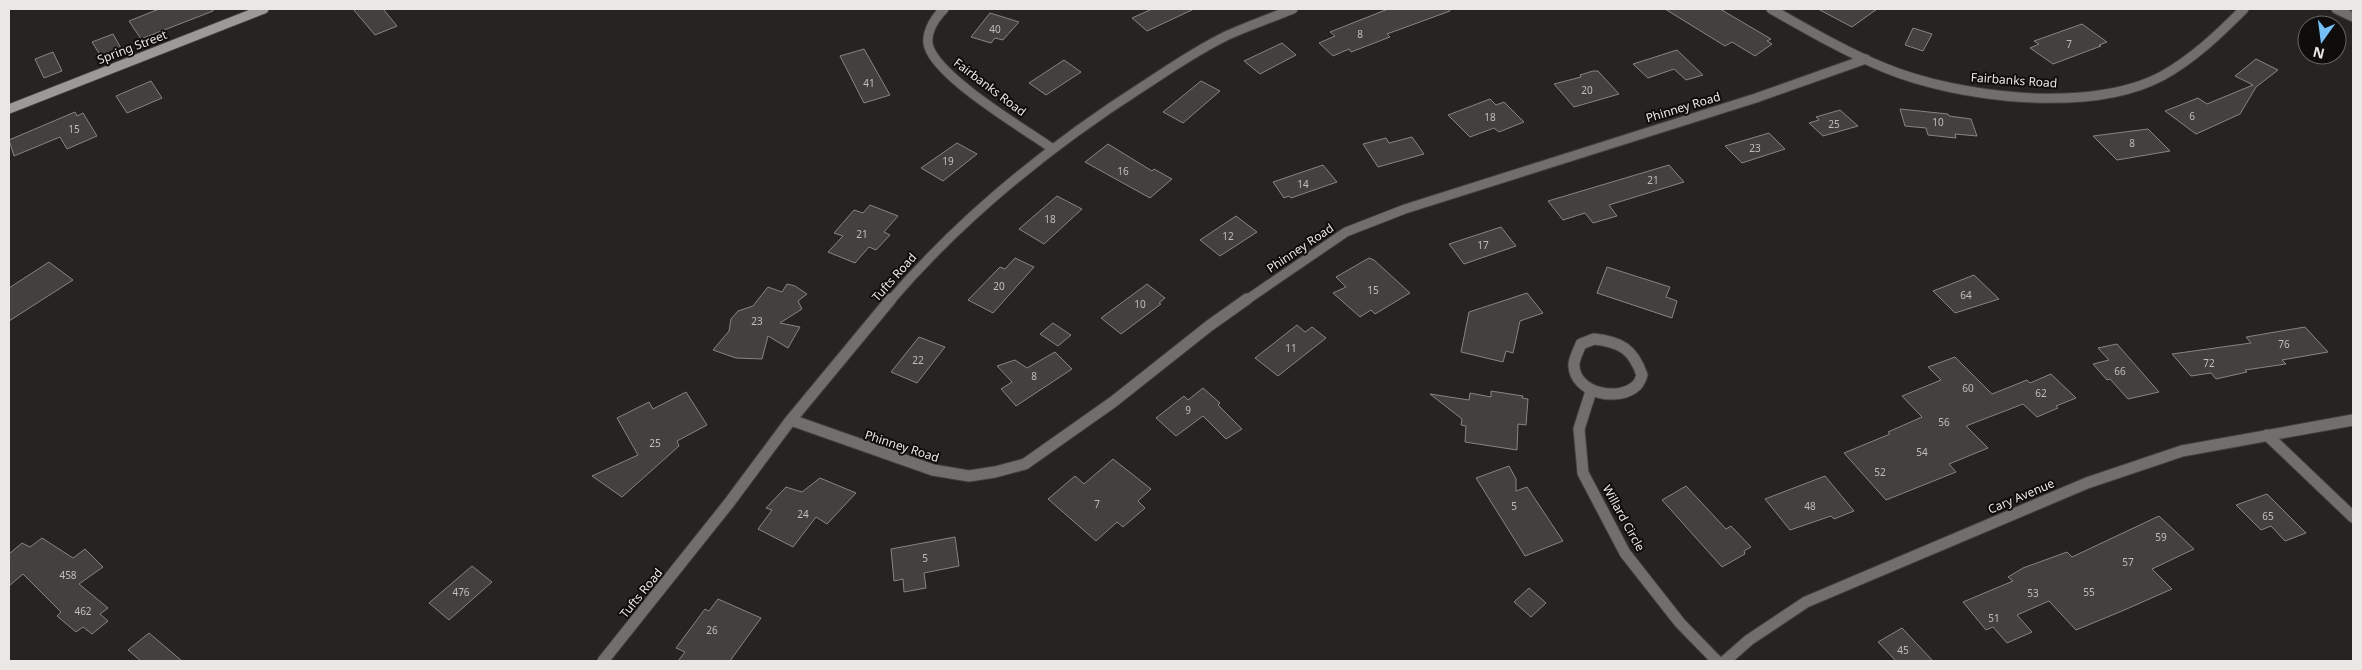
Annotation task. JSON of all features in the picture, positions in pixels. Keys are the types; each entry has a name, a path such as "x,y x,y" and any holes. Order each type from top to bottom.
{"main road":[{"name":"Spring Street","path":"9,109 264,9"}],"street":[{"name":"Fairbanks Road","path":"944,9 933,22 928,38 930,50 941,66 961,84 1053,149"},
{"name":"Tufts Road","path":"603,661 729,503 791,420 866,328 919,267 953,234 1053,149 1108,108 1185,59 1226,36 1294,9"},
{"name":"Fairbanks Road","path":"1771,9 1866,60 1904,74 1966,90 2005,95 2084,96 2147,83 2167,73 2244,9"},
{"path":"2336,9 2353,17"},
{"name":"Phinney Road","path":"791,420 933,470 969,476 995,472 1025,464 1105,407 1209,326 1318,249 1346,232 1405,209 1756,98 1866,60"},
{"path":"1594,339 1615,342 1629,349 1639,362 1642,376 1640,383 1633,389 1617,393 1607,394 1592,391 1576,375 1573,363 1581,344 1594,339"},
{"name":"Willard Circle","path":"1592,391 1579,430 1583,473 1625,553 1680,623 1718,661"},
{"name":"Cary Avenue","path":"1725,661 1771,624 1806,602 2087,483 2182,451 2353,420"},
{"path":"2267,435 2353,517"}],"building":[{"path":"159,9 213,9 213,11 141,39 129,21"},
{"path":"353,9 383,9 397,26 375,35"},
{"path":"1152,9 1194,9 1147,31 1132,18"},
{"path":"1388,9 1450,9 1450,11 1387,34 1390,37 1351,52 1349,49 1333,56 1319,43 1335,36 1330,32"},
{"path":"1665,9 1720,9 1771,39 1767,41 1772,44 1755,56 1732,42 1725,46"},
{"path":"1818,9 1877,9 1852,27"},
{"path":"990,13 1019,22 1003,40 995,38 991,43 971,37"},
{"path":"2082,24 2107,42 2053,64 2030,48 2039,44 2034,41"},
{"path":"1913,28 1932,34 1923,51 1905,45"},
{"path":"113,34 122,50 102,58 92,42"},
{"path":"1282,43 1296,55 1260,74 1244,61"},
{"path":"864,49 890,95 864,103 840,56"},
{"path":"1677,50 1703,75 1686,80 1674,69 1648,78 1633,64"},
{"path":"53,52 62,71 44,78 35,59"},
{"path":"2256,59 2278,70 2256,87 2240,114 2196,134 2165,111 2198,98 2207,104 2253,85 2235,76"},
{"path":"1064,60 1081,72 1046,95 1029,83"},
{"path":"1598,71 1619,94 1574,107 1554,84 1581,77 1580,75"},
{"path":"151,81 162,98 127,113 116,96"},
{"path":"1201,81 1220,91 1183,123 1163,112"},
{"path":"1490,99 1496,105 1504,102 1524,122 1499,132 1494,128 1470,137 1448,115"},
{"path":"1900,109 1948,114 1949,116 1971,119 1977,136 1955,134 1956,138 1928,135 1926,128 1905,126"},
{"path":"1840,110 1858,126 1823,136 1809,123 1819,120 1816,117"},
{"path":"75,112 77,116 83,113 97,136 67,149 60,137 14,156 9,140"},
{"path":"2148,129 2170,151 2117,160 2093,136"},
{"path":"1769,133 1785,149 1742,163 1725,146"},
{"path":"1412,137 1424,154 1378,167 1363,144 1386,138 1389,143"},
{"path":"957,143 977,154 943,181 921,168"},
{"path":"1108,144 1152,171 1154,169 1172,179 1150,198 1085,162"},
{"path":"1323,165 1337,182 1291,198 1289,196 1284,198 1273,182"},
{"path":"1669,165 1684,182 1609,205 1617,216 1593,223 1585,213 1563,220 1548,201"},
{"path":"1057,196 1082,209 1044,244 1019,229"},
{"path":"870,205 898,216 884,232 890,235 876,250 869,247 855,263 828,252 843,236 834,233 854,210 863,213"},
{"path":"1236,216 1257,232 1220,256 1200,240"},
{"path":"1501,227 1516,246 1464,264 1449,244"},
{"path":"1015,258 1034,267 993,313 968,300 1000,267 1005,269"},
{"path":"1369,258 1374,260 1410,293 1375,314 1371,310 1360,317 1333,293 1346,287 1336,277"},
{"path":"49,262 73,280 9,321 9,288"},
{"path":"1607,267 1670,287 1666,297 1677,301 1672,318 1597,293"},
{"path":"1974,275 1999,299 1955,313 1933,291"},
{"path":"787,284 795,286 807,294 798,301 802,309 780,323 800,327 788,348 768,336 762,359 736,358 713,350 729,331 731,319 738,311 753,306 768,287 782,292"},
{"path":"1147,284 1165,298 1159,303 1161,304 1121,334 1101,318"},
{"path":"1527,293 1543,313 1520,321 1513,353 1506,351 1503,362 1461,352 1469,312"},
{"path":"1053,323 1071,335 1058,346 1040,334"},
{"path":"1297,325 1305,332 1312,327 1326,338 1278,376 1255,358"},
{"path":"2305,327 2328,352 2282,360 2286,364 2245,370 2247,372 2216,379 2211,373 2191,376 2172,354 2251,343 2246,337"},
{"path":"919,337 945,347 917,383 891,372"},
{"path":"2117,344 2159,392 2128,399 2093,364 2109,360 2098,348"},
{"path":"1055,352 1072,369 1016,406 1001,389 1012,382 997,366 1015,360 1027,368"},
{"path":"1955,357 1992,394 2027,380 2030,383 2051,374 2076,398 2056,406 2058,408 2037,417 2023,404 1966,426 1988,448 1949,464 1956,472 1886,500 1844,453 1890,434 1888,432 1922,417 1902,396 1941,380 1928,367"},
{"path":"1203,388 1220,403 1218,405 1242,429 1226,439 1203,416 1176,436 1156,418 1184,396 1188,400"},
{"path":"1491,391 1523,396 1522,398 1528,399 1526,425 1518,424 1517,450 1465,442 1466,426 1461,425 1462,419 1430,394 1469,400 1470,393 1491,397"},
{"path":"686,392 707,425 677,441 679,446 622,497 592,476 638,455 617,418 649,402 653,409"},
{"path":"1113,459 1151,489 1138,501 1145,508 1123,527 1117,522 1096,541 1048,499 1075,476 1084,484"},
{"path":"1509,466 1516,479 1516,491 1527,487 1563,541 1525,556 1476,478"},
{"path":"1825,476 1854,511 1834,519 1831,516 1790,530 1765,499"},
{"path":"820,478 856,493 827,524 816,517 793,547 758,529 772,510 766,508 786,487 802,492"},
{"path":"1686,486 1726,529 1731,526 1751,547 1744,551 1745,554 1722,567 1662,500"},
{"path":"2267,494 2306,533 2285,541 2271,526 2261,530 2236,505"},
{"path":"2159,516 2194,549 2152,569 2172,589 2122,611 2076,630 2049,601 2017,615 2032,632 2007,643 1993,627 1986,630 1963,602 2013,581 2008,577 2023,568 2067,552 2072,557"},
{"path":"955,537 959,566 924,573 926,588 904,592 903,579 894,581 891,549"},
{"path":"42,538 73,558 85,549 103,567 79,584 108,608 100,614 108,621 92,634 83,627 76,632 57,616 61,612 23,574 9,586 9,554 22,543 30,547"},
{"path":"472,566 492,582 449,620 429,603"},
{"path":"1529,588 1546,603 1531,617 1514,602"},
{"path":"718,599 761,618 730,661 678,661 685,652 676,648 705,609 709,611"},
{"path":"1902,628 1933,661 1896,661 1878,642"},
{"path":"149,633 182,661 141,661 128,650"}]}
